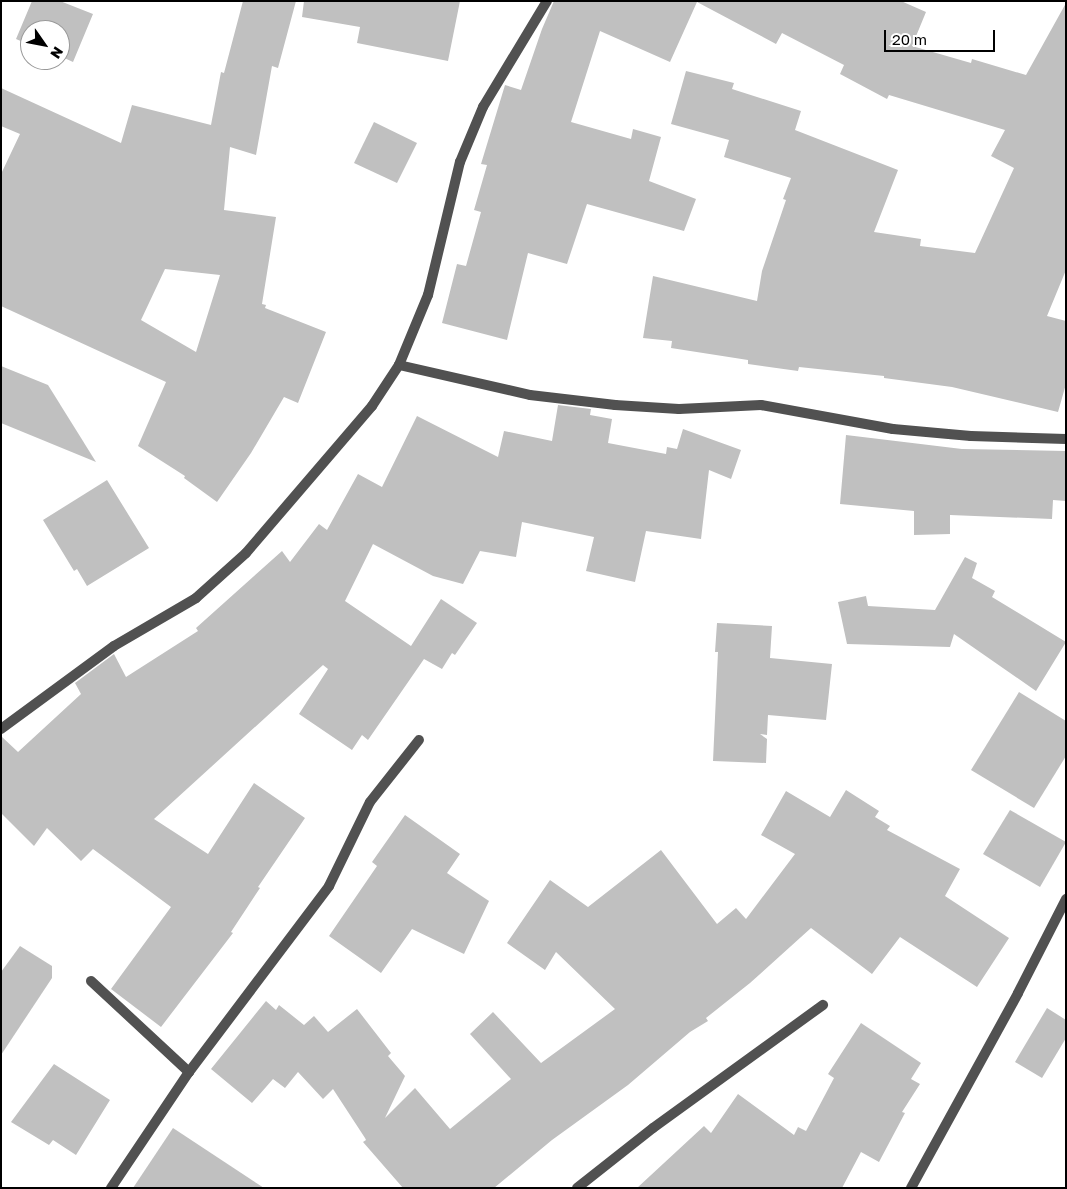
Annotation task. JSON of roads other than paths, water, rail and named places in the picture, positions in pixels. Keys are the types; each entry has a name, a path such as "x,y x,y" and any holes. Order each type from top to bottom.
{"street":[{"path":"1,729 114,646 196,598 246,553 372,406 399,365 428,295 464,153 483,107 547,1"},
{"path":"399,365 530,395 615,405 679,409 761,405 893,429 971,436 1066,439"},
{"path":"111,1188 189,1072 329,886 370,802 420,740"},
{"path":"911,1188 1018,994 1066,899"},
{"path":"91,981 189,1072"},
{"path":"577,1188 660,1122 823,1005"}]}
